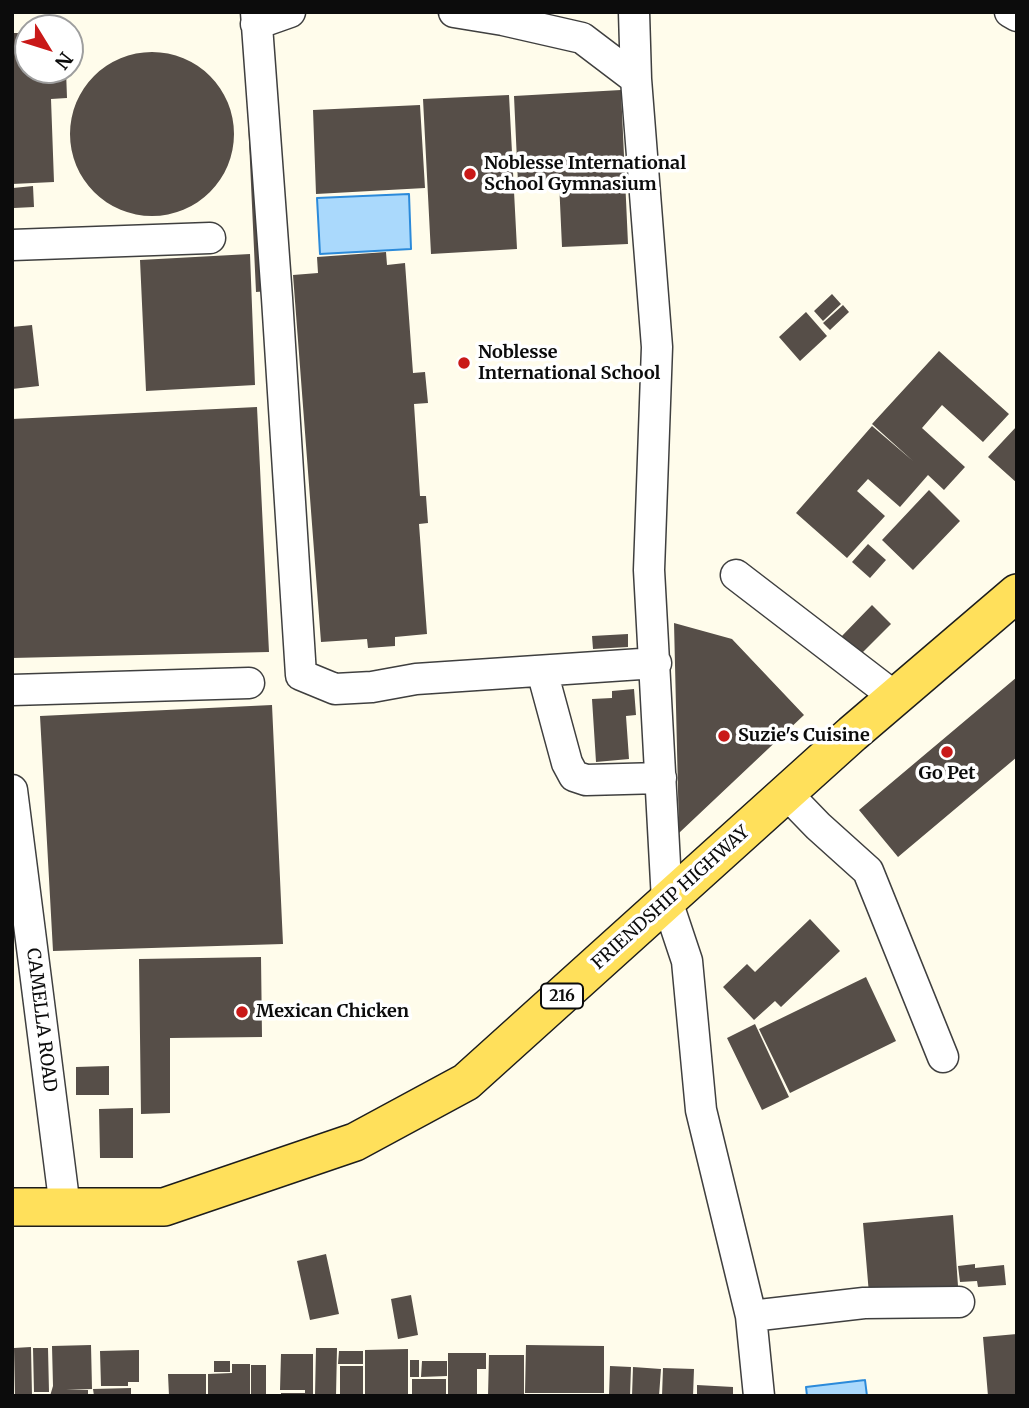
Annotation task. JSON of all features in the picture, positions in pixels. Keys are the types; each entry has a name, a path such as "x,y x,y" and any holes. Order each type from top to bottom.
{"main road":[{"name":"FRIENDSHIP HIGHWAY","path":"12,1206 164,1207 355,1142 466,1082 895,697 1017,593"}],"street":[{"path":"290,12 256,18 301,675 335,689 372,687 416,679 656,663"},
{"path":"454,12 582,38 636,79"},
{"path":"634,12 636,79 657,347 649,570 667,901 687,961 701,1110 751,1316 760,1396"},
{"path":"1010,12 1017,16"},
{"path":"15,244 210,238"},
{"path":"736,575 895,697"},
{"path":"542,671 567,763 574,776 586,780 661,778"},
{"path":"12,690 248,683"},
{"name":"CAMELLA ROAD","path":"12,790 65,1208"},
{"path":"788,794 818,826 868,871 943,1056"},
{"path":"751,1316 864,1303 959,1302"}],"water":[{"path":"409,194 411,249 320,254 317,198"},
{"path":"865,1380 867,1396 807,1396 806,1387"}],"building":[{"path":"14,33 14,84 66,84 67,98 51,99 54,182 12,184"},
{"path":"152,52 183,59 210,76 227,103 234,134 227,165 210,192 183,209 152,216 121,209 94,192 77,165 70,134 77,103 94,76 121,59"},
{"path":"621,90 628,244 562,247 559,181 518,183 514,96"},
{"name":"Noblesse International School Gymnasium","path":"509,95 517,249 431,254 423,99"},
{"path":"247,98 257,98 269,291 256,292"},
{"path":"420,105 425,188 316,194 313,110"},
{"path":"33,186 34,207 14,208 13,188"},
{"path":"386,252 387,265 405,263 413,373 425,372 428,403 414,404 420,496 426,496 428,523 419,524 427,634 395,637 395,646 368,648 367,639 321,642 293,275 318,273 317,257"},
{"path":"250,254 255,385 146,391 140,260"},
{"path":"832,294 841,304 823,321 814,311"},
{"path":"843,305 849,312 830,330 823,323"},
{"path":"806,312 827,336 800,361 779,337"},
{"path":"32,325 39,386 12,389 12,327"},
{"path":"939,351 1009,414 983,442 942,405 922,428 965,467 944,490 928,475 900,507 868,479 857,491 885,516 847,558 796,513 872,426 913,461 872,424"},
{"path":"257,407 269,652 12,658 12,419"},
{"path":"1017,426 1017,483 988,457"},
{"path":"929,490 960,521 913,570 882,540"},
{"path":"868,544 886,560 870,578 852,562"},
{"path":"872,605 891,624 859,656 840,638"},
{"path":"674,623 732,639 804,715 679,833"},
{"path":"628,634 628,647 593,649 592,636"},
{"path":"1017,677 1017,757 898,857 859,810"},
{"path":"634,689 636,715 626,716 629,759 596,762 592,699 612,698 612,691"},
{"path":"272,705 283,944 53,951 40,716"},
{"path":"810,919 840,951 781,1007 775,1001 754,1020 723,987 747,964 755,972"},
{"path":"261,957 262,1037 170,1038 170,1113 141,1114 139,959"},
{"path":"866,977 896,1041 790,1093 759,1029"},
{"path":"755,1024 789,1097 762,1110 727,1038"},
{"path":"109,1066 109,1095 76,1095 76,1067"},
{"path":"133,1108 133,1158 100,1158 99,1109"},
{"path":"953,1215 958,1286 869,1294 863,1223"},
{"path":"326,1254 339,1314 310,1320 297,1261"},
{"path":"975,1264 975,1268 1004,1265 1006,1285 978,1287 977,1281 960,1282 958,1266"},
{"path":"411,1295 418,1335 398,1339 391,1299"},
{"path":"1017,1334 1017,1396 988,1396 983,1337"},
{"path":"91,1345 92,1389 66,1390 88,1390 88,1396 50,1396 53,1386 52,1346"},
{"path":"526,1345 604,1346 604,1393 525,1393"},
{"path":"31,1347 32,1396 15,1396 14,1348"},
{"path":"33,1348 48,1348 49,1392 34,1392"},
{"path":"316,1348 337,1348 336,1396 315,1396"},
{"path":"408,1349 408,1396 365,1396 365,1350"},
{"path":"139,1350 139,1382 128,1382 128,1386 101,1386 100,1351"},
{"path":"339,1351 363,1351 363,1364 338,1364"},
{"path":"448,1353 486,1353 486,1369 477,1369 477,1396 448,1396"},
{"path":"281,1354 313,1354 313,1396 281,1396 281,1393 305,1393 305,1390 280,1390"},
{"path":"489,1355 524,1355 524,1396 488,1396"},
{"path":"410,1360 419,1360 419,1377 410,1377"},
{"path":"214,1361 230,1361 230,1372 214,1372"},
{"path":"422,1361 447,1361 447,1376 421,1377"},
{"path":"232,1364 250,1364 250,1396 208,1396 208,1374 232,1373"},
{"path":"251,1365 266,1365 266,1396 251,1396"},
{"path":"340,1366 363,1366 363,1394 340,1394"},
{"path":"610,1366 631,1367 630,1396 609,1396"},
{"path":"633,1367 661,1369 659,1396 632,1396"},
{"path":"663,1368 694,1369 693,1396 662,1396"},
{"path":"168,1374 206,1374 206,1396 169,1396"},
{"path":"412,1379 446,1379 446,1396 412,1396"},
{"path":"697,1385 733,1387 733,1396 697,1396"},
{"path":"131,1388 131,1396 94,1396 93,1389"}],"place":[{"name":"Noblesse International School Gymnasium","path":"470,174"},
{"name":"Noblesse International School","path":"464,363"},
{"name":"Suzie's Cuisine","path":"724,736"},
{"name":"Go Pet","path":"947,752"},
{"name":"Mexican Chicken","path":"242,1012"}]}
